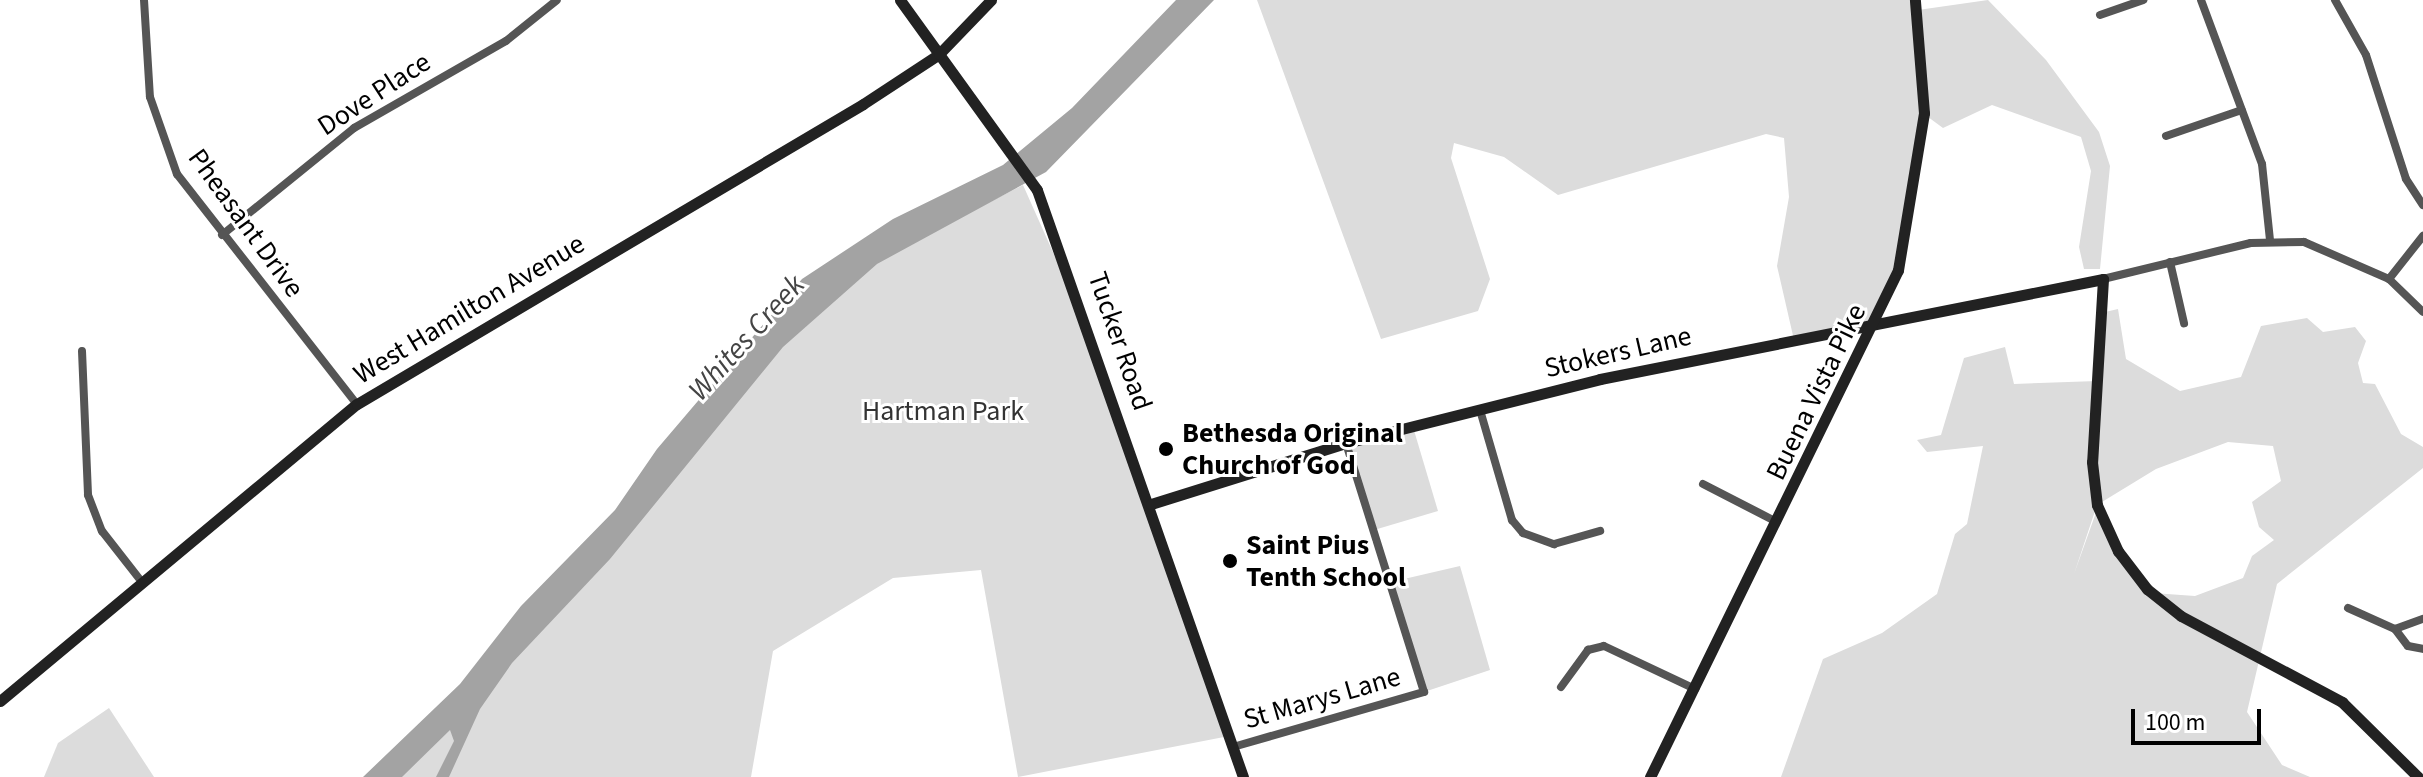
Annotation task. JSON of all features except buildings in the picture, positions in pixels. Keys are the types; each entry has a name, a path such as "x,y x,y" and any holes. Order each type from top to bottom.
{"street":[{"name":"Pheasant Drive","path":"144,0 150,97 164,145 222,235 357,404"},
{"name":"Dove Place","path":"222,235 354,128 506,41 557,0"},
{"name":"Tucker Road","path":"900,0 1008,141 1037,190 1151,504 1243,777"},
{"name":"West Hamilton Avenue","path":"0,701 357,404 939,54 991,0"},
{"name":"Buena Vista Pike","path":"1650,777 1876,326 1898,270 1919,177 1924,49 1915,0"},
{"path":"2100,15 2143,0"},
{"path":"2201,0 2262,164 2270,240"},
{"path":"2335,0 2366,55 2406,179 2423,205"},
{"path":"2166,136 2242,110"},
{"path":"2389,279 2423,236"},
{"path":"2418,777 2342,702 2181,616 2147,589 2118,551 2097,505 2092,462 2103,279 2270,240 2304,242 2389,279 2423,312"},
{"path":"2170,262 2184,323"},
{"name":"Stokers Lane","path":"1151,504 1346,443 1685,359 1876,326 2103,279"},
{"path":"82,351 88,495 102,531 141,581"},
{"path":"1480,410 1512,520 1523,533 1554,544 1600,531"},
{"name":"St Marys Lane","path":"1233,747 1424,692 1346,443"},
{"path":"1703,484 1778,523"},
{"path":"2348,608 2395,629 2408,646 2423,649"},
{"path":"2395,629 2423,619"},
{"path":"1561,687 1588,650 1604,646 1695,689"}],"green space":[{"path":"1257,0 1915,0 1918,10 1988,0 2046,60 2099,132 2110,166 2100,269 2084,269 2079,247 2091,171 2081,137 1992,105 1943,128 1924,114 1910,229 1876,326 1794,340 1777,266 1789,197 1784,138 1766,134 1558,195 1504,157 1454,143 1451,158 1490,279 1478,311 1381,339"},
{"name":"Hartman Park","path":"1023,185 1077,306 1224,737 1018,777 981,570 893,578 773,651 751,777 395,777 709,413 861,268"},
{"path":"2118,309 2126,359 2180,391 2241,377 2261,326 2307,318 2323,332 2355,327 2366,341 2358,363 2363,383 2375,384 2401,434 2423,447 2423,468 2277,584 2247,712 2282,765 2310,777 1781,777 1823,659 1882,633 1937,594 1955,534 1967,524 1983,446 1927,452 1917,440 1941,435 1964,358 2005,347 2014,384 2097,381 2101,313","holes":["2228,442 2273,446 2281,481 2252,502 2259,527 2274,540 2252,556 2243,578 2195,596 2153,593 2118,551 2098,507 2074,574 2097,505 2156,469"]},
{"path":"1413,427 1438,511 1374,530 1346,443"},
{"path":"1460,566 1490,670 1424,692 1391,582"},
{"path":"109,708 154,777 44,777 58,743"}],"shaded area":[{"path":"1176,0 1214,0 1046,172 877,264 783,347 610,559 512,663 480,709 449,777 436,777 454,741 450,730 402,777 363,777 460,684 521,606 615,510 657,449 802,279 893,219 1003,165 1072,108"}],"place":[{"name":"Bethesda Original Church of God","path":"1166,449"},
{"name":"Saint Pius Tenth School","path":"1230,561"}],"water label":[{"name":"Whites Creek","path":"747,338"}]}
